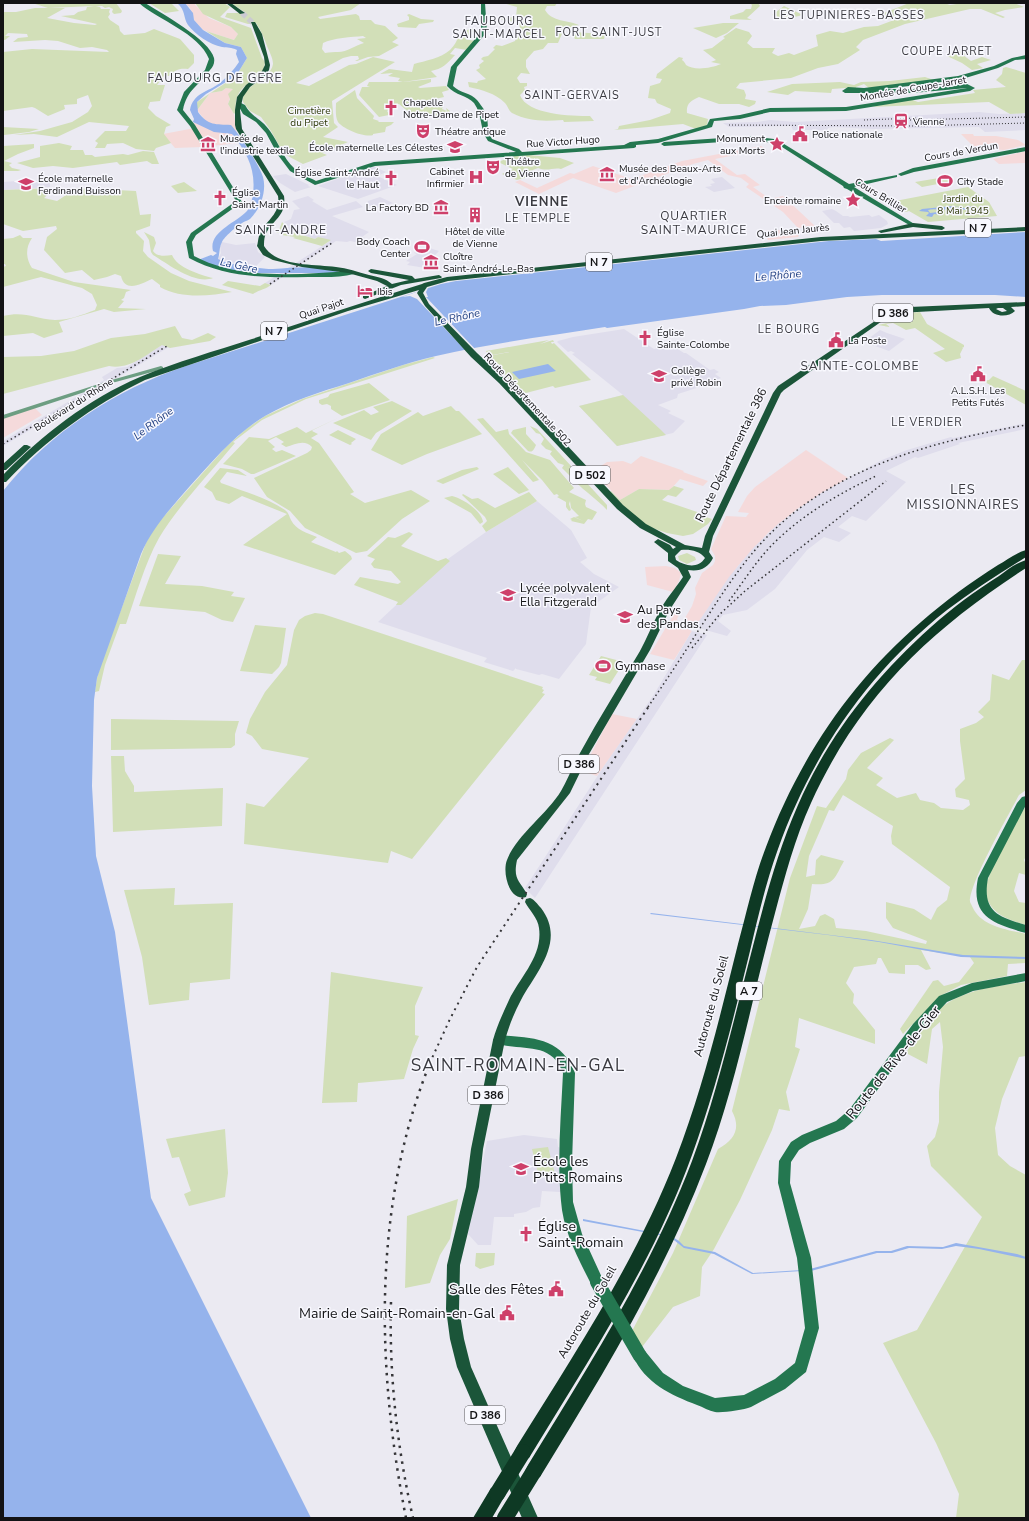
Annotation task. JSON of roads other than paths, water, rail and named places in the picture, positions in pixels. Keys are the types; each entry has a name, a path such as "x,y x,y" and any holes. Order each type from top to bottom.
{"highway":[{"name":"Autoroute du Soleil","path":"482,1518 599,1327 639,1255 677,1172 698,1116 710,1077 772,847 809,765 831,727 880,665 898,646 958,595 1026,553"},
{"name":"A 7","path":"505,1518 615,1337 655,1262 683,1204 702,1156 726,1081 776,885 787,849 819,775 832,752 874,690 910,650 948,616 969,600 1026,563"}],"main road":[{"path":"141,3 190,34 207,50 212,58 212,63 208,69 184,94 180,110 192,125 239,202 193,234 189,242 190,256 201,263 231,272 283,275 355,275 364,270"},
{"path":"228,3 242,13"},
{"path":"483,3 484,32 454,67 450,86 456,92 470,97 475,101 484,115 484,126 490,140 517,150 521,154"},
{"path":"253,23 259,31 269,65 264,74 240,96 241,121 239,129 245,136 281,196 282,204 279,212 261,237 261,248 266,255 277,260 364,270 419,279 425,281 423,288"},
{"name":"Montée de Coupe-Jarret","path":"628,146 627,145 630,144 658,141 710,126 712,120 716,118 740,117 770,110 843,109 970,89 972,88 968,86 901,91 845,91 959,78 996,67 1014,59 1026,57"},
{"path":"240,106 243,106 245,113 254,118 261,125"},
{"path":"241,121 250,120 261,125"},
{"name":"Rue Victor Hugo","path":"261,125 268,132 281,155 292,170 316,181 332,178 371,164 756,138 771,142"},
{"name":"Cours Brillier","path":"771,142 772,146 782,146 843,185 886,213 902,227"},
{"name":"Cours de Verdun","path":"843,185 858,185 913,170 1026,149"},
{"name":"Cours Brillier","path":"843,185 913,225"},
{"path":"858,185 859,193"},
{"name":"Cours Brillier","path":"892,229 894,220"},
{"name":"Quai Jean Jaurès","path":"400,283 419,279 892,229 913,225 921,226"},
{"path":"902,227 908,232 916,234 922,231 921,226"},
{"name":"N 7","path":"921,226 948,229 1026,226"},
{"name":"N 7","path":"916,234 1026,229"},
{"name":"Quai Jean Jaurès","path":"423,288 451,279 721,249 827,239 916,234"},
{"path":"311,265 355,275 377,282 388,288 389,291 384,295 346,310"},
{"path":"343,268 355,275"},
{"path":"319,274 340,276 378,274 391,277 410,292"},
{"path":"423,288 430,280 429,278"},
{"name":"Quai Pajot","path":"161,368 264,335 400,283"},
{"name":"N 7","path":"410,292 423,288"},
{"name":"D 502","path":"423,288 422,298 427,306"},
{"name":"D 502","path":"410,292 427,306 474,355"},
{"name":"Quai Pajot","path":"148,376 346,310 410,292"},
{"path":"994,308 1024,304"},
{"path":"994,308 1004,314 1024,304"},
{"path":"1002,306 1010,310"},
{"name":"Route Départementale 386","path":"700,567 708,562 708,555 705,552 710,536 777,393 781,388 875,323 897,311 910,309 976,307 994,308"},
{"name":"Route Départementale 502","path":"474,355 502,381 620,508 643,526 683,547"},
{"name":"Route Départementale 502","path":"474,355 483,369 497,382 618,515 629,525 667,547 672,553 672,561 682,567"},
{"name":"Boulevard du Rhône","path":"3,468 48,431 115,387 161,368"},
{"name":"Boulevard du Rhône","path":"3,480 50,436 88,409 115,387 148,376"},
{"name":"Route Départementale 386","path":"694,547 710,536"},
{"path":"672,553 683,547 694,547 705,552"},
{"path":"687,589 687,577 682,567 700,567"},
{"name":"D 386","path":"656,630 687,589 700,567"},
{"name":"D 386","path":"522,894 516,887 511,877 510,868 512,860 518,850 565,793 584,754 656,630 664,611 687,577"},
{"path":"1026,799 1022,803 983,878 980,888 982,906 1000,921 1026,929"},
{"name":"D 386","path":"530,1518 464,1367 456,1341 452,1272 455,1252 476,1166 477,1149 499,1040 508,1014 539,959 545,944 545,927 533,905"},
{"name":"Route de Rive-de-Gier","path":"499,1040 550,1048 561,1056 567,1064 569,1073 566,1163 567,1202 575,1234 583,1254 597,1282 640,1356 658,1378 678,1391 715,1405 746,1402 780,1384 801,1367 812,1328 804,1258 784,1183 785,1161 788,1155 795,1146 806,1139 840,1125 853,1114 917,1027 943,999 972,987 1026,977"}],"street":[{"path":"3,417 98,386 115,387"}],"water":[{"name":"La Gère","path":"177,3 185,3 193,13 194,20 203,30 225,43 241,47 247,58 236,76 206,94 197,102 198,112 205,120 217,124 231,125 254,158 263,177 264,183 262,200 254,215 250,219 243,222 223,240 220,246 218,259 230,263 261,268 273,269 313,267 338,271 337,273 260,273 228,270 198,260 211,255 213,256 217,253 213,251 215,238 224,228 248,209 251,203 254,185 252,169 246,155 232,134 214,132 193,122 194,119 190,110 194,100 198,96 220,83 235,68 239,62 236,54 237,50 217,46 208,42 195,32 188,25 182,8"},
{"path":"953,206 964,208 970,206 973,210 954,207 945,210 928,210 930,213 938,212 943,215 934,214 932,217 926,216 929,213 928,212 919,211 922,209"},
{"name":"Le Rhône","path":"1026,232 1026,297 995,295 882,295 847,297 786,305 760,306 607,328 605,327 478,347 436,356 392,368 295,401 254,423 234,439 162,518 141,554 97,678 94,700 92,786 96,856 115,932 151,1198 311,1518 3,1518 3,491 41,450 63,432 86,415 134,387 186,366 441,284 456,281 829,241 876,239 881,241"},
{"path":"548,364 556,371 519,379 512,372"},
{"path":"650,914 871,940 963,955 1026,957 1026,959 961,957 879,942"},
{"path":"583,1219 671,1236 684,1246 715,1252 753,1273 802,1271 752,1274 714,1254 684,1248 670,1237 583,1221"},
{"path":"956,1243 1017,1254 1026,1257 1026,1259 979,1249 956,1246 942,1249 909,1248 892,1253 877,1253 811,1271 810,1269 876,1251 891,1251 907,1246 943,1247"}],"tunnel":[{"path":"242,13 253,23"}],"railway":[{"path":"910,120 1026,117"},
{"path":"864,120 916,118"},
{"path":"729,125 917,126 1026,123"},
{"path":"270,284 332,243"},
{"path":"3,444 167,346"},
{"path":"648,707 738,571 766,538 793,514 822,493 853,476 886,461 921,449 1026,425"},
{"path":"729,601 763,555 787,531 823,504 876,476"},
{"path":"692,648 720,614 745,591 886,481"},
{"path":"427,1069 450,1019 477,967 649,706"},
{"path":"406,1518 396,1462 389,1406 385,1349 385,1292 389,1234 397,1178 410,1122 428,1068"},
{"path":"391,1302 391,1357 395,1411 398,1438 413,1518"}],"place":[{"name":"Chapelle Notre-Dame de Pipet","path":"391,108"},
{"name":"Vienne","path":"901,121"},
{"name":"Théatre antique","path":"423,131"},
{"name":"Police nationale","path":"800,134"},
{"name":"Musée de l'industrie textile","path":"208,144"},
{"name":"Monument aux Morts","path":"777,144"},
{"name":"École maternelle Les Célestes","path":"455,147"},
{"name":"Théâtre de Vienne","path":"493,167"},
{"name":"Musée des Beaux-Arts et d'Archéologie","path":"607,174"},
{"name":"Cabinet Infirmier","path":"476,177"},
{"name":"Église Saint-André le Haut","path":"391,178"},
{"name":"City Stade","path":"945,181"},
{"name":"École maternelle Ferdinand Buisson","path":"26,184"},
{"name":"Église Saint-Martin","path":"220,198"},
{"name":"Enceinte romaine","path":"853,200"},
{"name":"La Factory BD","path":"441,207"},
{"name":"Hôtel de ville de Vienne","path":"475,215"},
{"name":"Body Coach Center","path":"422,247"},
{"name":"Cloître Saint-André-Le-Bas","path":"431,262"},
{"name":"Ibis","path":"365,291"},
{"name":"Église Sainte-Colombe","path":"645,338"},
{"name":"La Poste","path":"836,340"},
{"name":"A.L.S.H. Les Petits Futés","path":"978,374"},
{"name":"Collège privé Robin","path":"659,376"},
{"name":"Lycée polyvalent Ella Fitzgerald","path":"508,595"},
{"name":"Au Pays des Pandas","path":"625,617"},
{"name":"Gymnase","path":"603,666"},
{"name":"École les P'tits Romains","path":"521,1169"},
{"name":"Église Saint-Romain","path":"526,1234"},
{"name":"Salle des Fêtes","path":"556,1289"},
{"name":"Mairie de Saint-Romain-en-Gal","path":"507,1313"}],"district":[{"name":"LES TUPINIERES-BASSES","path":"849,15"},
{"name":"FAUBOURG SAINT-MARCEL","path":"499,27"},
{"name":"FORT SAINT-JUST","path":"609,32"},
{"name":"COUPE JARRET","path":"947,51"},
{"name":"FAUBOURG DE GERE","path":"215,78"},
{"name":"SAINT-GERVAIS","path":"572,95"},
{"name":"VIENNE","path":"542,201"},
{"name":"LE TEMPLE","path":"538,218"},
{"name":"QUARTIER SAINT-MAURICE","path":"694,223"},
{"name":"SAINT-ANDRE","path":"281,230"},
{"name":"LE BOURG","path":"789,329"},
{"name":"SAINTE-COLOMBE","path":"860,366"},
{"name":"LE VERDIER","path":"927,422"},
{"name":"LES MISSIONNAIRES","path":"963,496"},
{"name":"SAINT-ROMAIN-EN-GAL","path":"518,1065"}],"park label":[{"name":"Cimetière du Pipet","path":"309,116"},
{"name":"Jardin du 8 Mai 1945","path":"963,204"}]}
